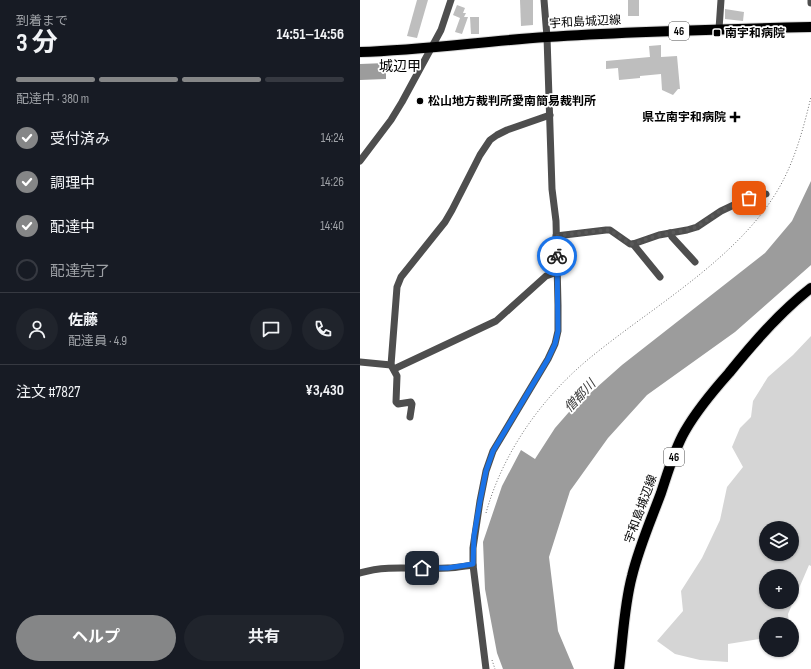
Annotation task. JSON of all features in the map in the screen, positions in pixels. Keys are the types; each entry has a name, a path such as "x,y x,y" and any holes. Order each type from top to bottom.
{"main road":[{"name":"宇和島城辺線","path":"360,52 431,48 547,37 719,29 811,27"},
{"name":"宇和島城辺線","path":"620,669 626,605 632,576 684,432 694,416 746,352 775,320 811,288"}],"street":[{"path":"360,161 391,120 441,30 451,0"},
{"path":"486,669 473,564 473,548 486,471 493,451 555,344 558,331 556,236 552,189 547,37 544,0"},
{"path":"719,29 721,0"},
{"path":"410,417 411,402 398,404 396,402 397,376 392,367 397,287 401,277 445,222 480,155 490,140 507,130 550,115"},
{"path":"633,244 659,235 697,227 720,211 738,203 766,194"},
{"path":"556,236 610,230 630,244 633,244 660,277"},
{"path":"670,233 695,262"},
{"path":"360,362 392,367 496,321 546,276 557,272"},
{"path":"360,572 396,567 448,568 473,564"}],"path":[{"path":"485,516 497,480 508,458 521,435 545,403 590,358 714,264 761,213 775,194 790,166 806,119 811,97"},
{"path":"492,658 495,669"}],"shaded area":[{"path":"386,63 386,79 360,80 360,64"},
{"path":"811,181 811,265 735,332 647,395 608,438 570,491 549,557 558,631 574,669 503,669 497,653 485,589 483,542 502,486 521,450 535,459 555,428 569,412 622,365 765,253 792,221"},
{"path":"811,336 811,566 809,565 799,588 799,569 759,569 759,609 790,609 788,617 759,617 759,639 728,644 728,662 700,660 675,654 657,641 683,611 681,591 702,558 720,520 727,487 743,467 732,447 740,428 751,417 753,401 768,377 793,355"}],"building":[{"path":"417,0 428,0 417,38 407,36"},
{"path":"520,0 533,0 533,25 521,26"},
{"path":"628,0 639,0 639,16 628,16"},
{"path":"457,5 465,8 463,13 466,13 464,17 468,17 462,34 455,32 460,18 453,15"},
{"path":"725,9 744,12 743,21 725,19"},
{"path":"470,17 479,17 479,34 471,34"},
{"path":"661,45 661,57 677,56 680,89 678,89 673,95 662,90 661,74 619,80 618,68 606,69 606,61 650,57 649,46"}],"way so far":[{"path":"557,256 556,236 610,230 630,244 633,244 647,238 697,227 720,211 749,198"}],"place":[{"name":"南宇和病院","path":"717,33"},
{"name":"松山地方裁判所愛南簡易裁判所","path":"420,101"},
{"name":"県立南宇和病院","path":"735,117"}],"district":[{"name":"城辺甲","path":"400,66"}],"route":[{"path":"422,568 448,568 473,564 474,536 480,501 486,471 493,451 548,359 555,344 558,331 557,256"}],"water label":[{"name":"僧都川","path":"580,396"}]}
